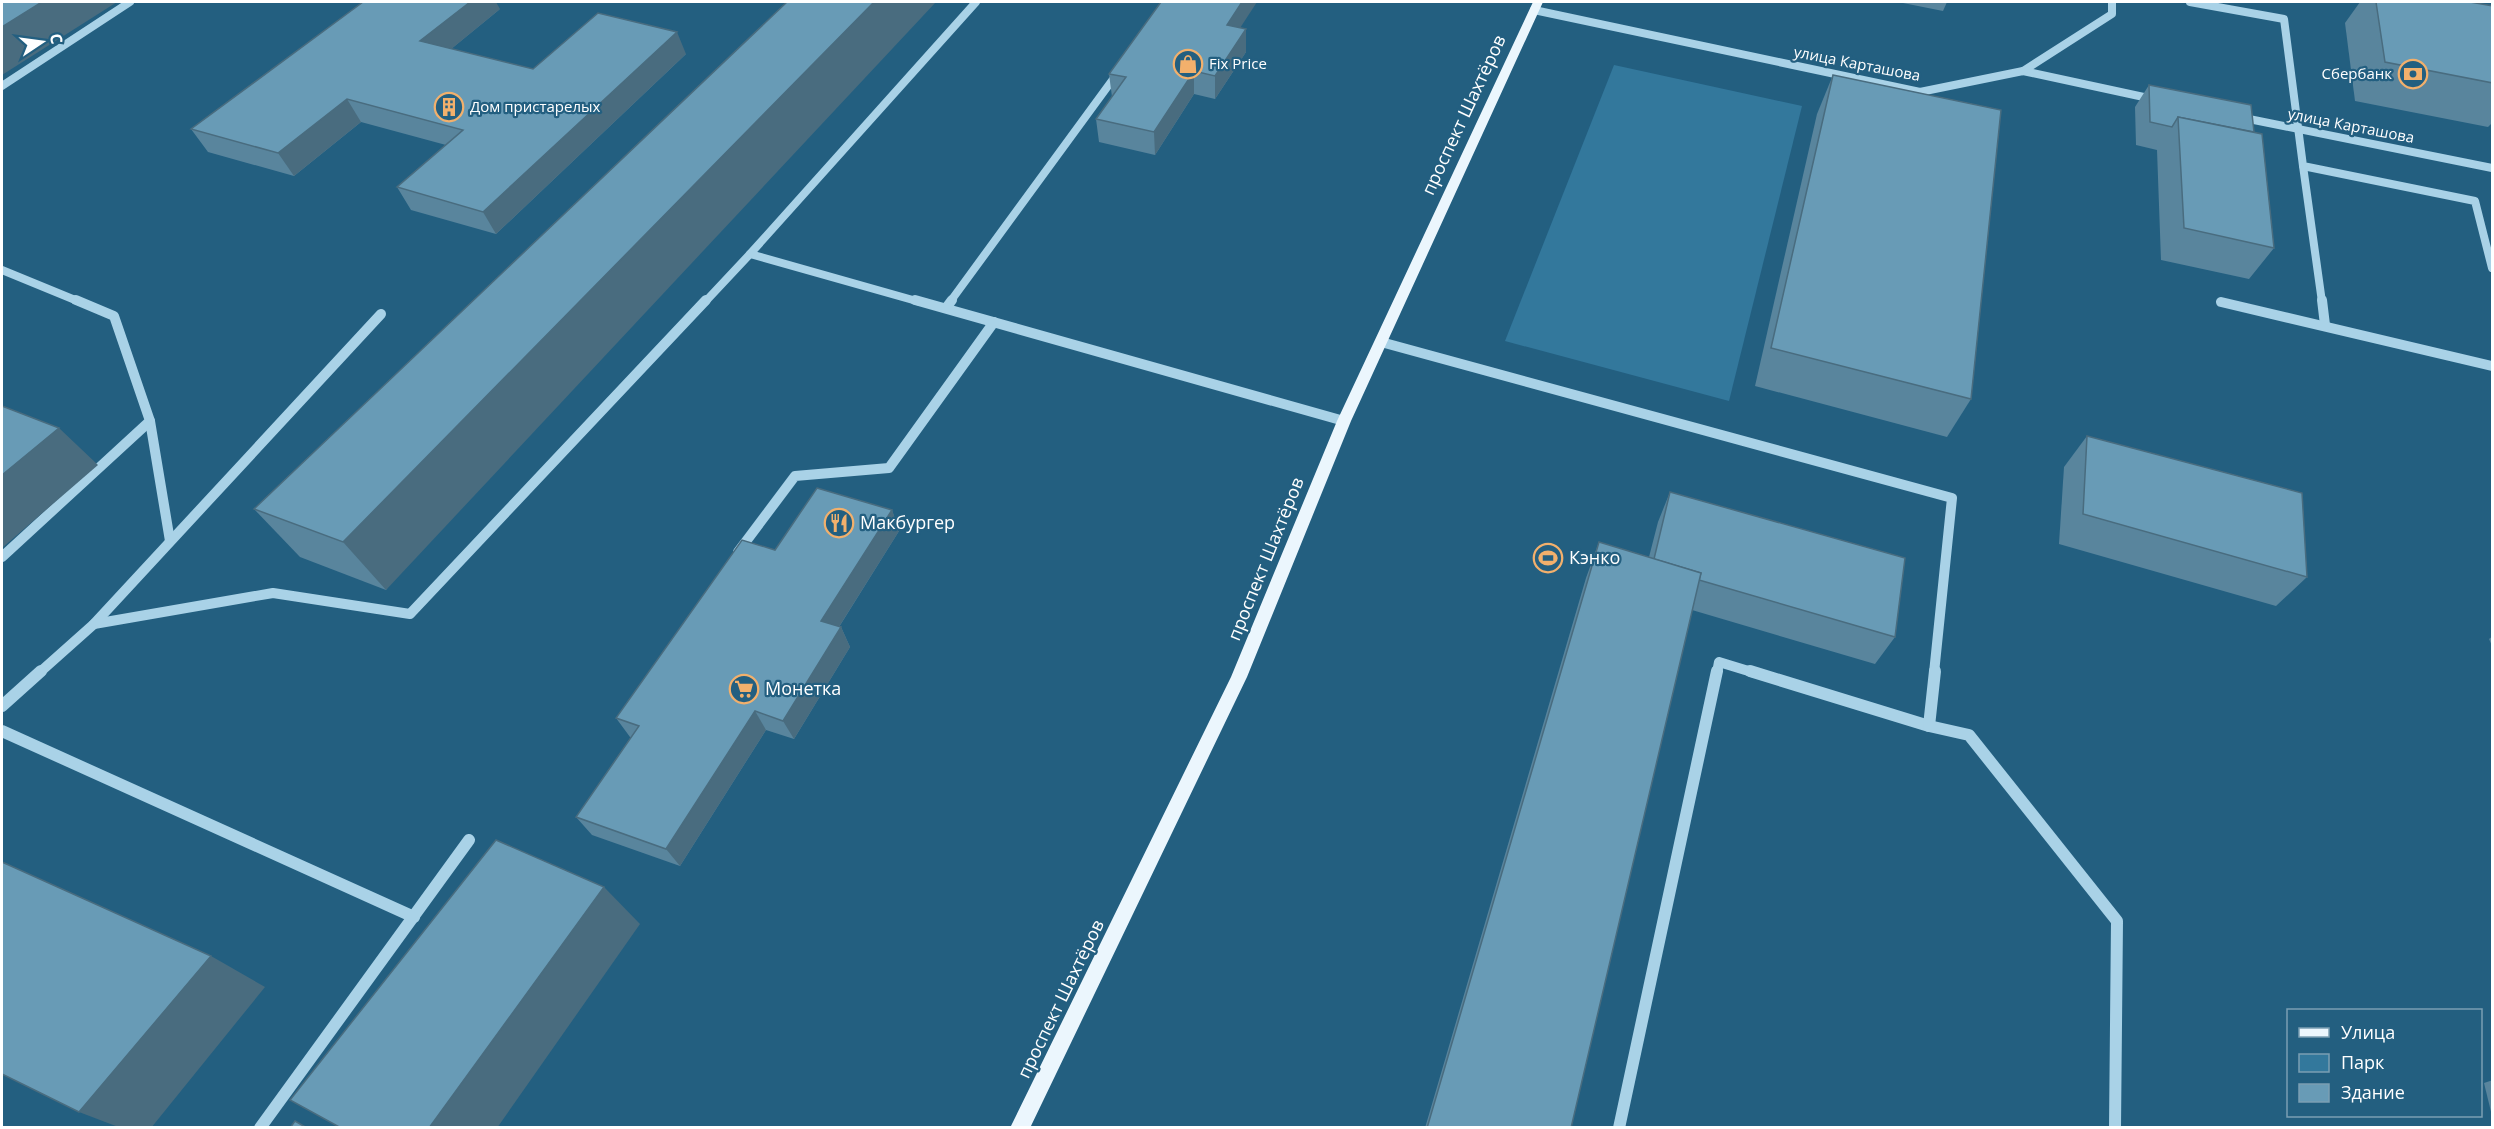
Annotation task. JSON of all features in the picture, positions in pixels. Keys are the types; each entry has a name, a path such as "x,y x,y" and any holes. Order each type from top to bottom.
{"main road":[{"name":"проспект Шахтёров","path":"1020,1128 1239,677 1344,421 1536,6"}],"lane":[{"path":"2,86 130,2"},
{"path":"94,624 273,593 410,614 750,254 976,2"},
{"path":"2023,71 2112,14 2112,2"},
{"path":"2190,2 2284,19 2325,325"},
{"name":"улица Карташова","path":"1536,6 1920,92 2023,71 2160,100"},
{"path":"946,308 1119,71"},
{"name":"улица Карташова","path":"2229,115 2493,168"},
{"path":"2303,166 2475,201 2493,268"},
{"path":"750,254 1344,421"},
{"path":"2,270 114,316 150,421 170,541"},
{"path":"2222,302 2493,366"},
{"path":"2,706 94,624 381,314"},
{"path":"732,561 795,476 889,468 994,322"},
{"path":"1381,342 1952,498 1929,726"},
{"path":"2,557 150,421"},
{"path":"1619,1128 1719,662 1929,726 1969,735 2117,921 2115,1128"},
{"path":"2,731 414,916"},
{"path":"260,1128 469,840"}],"green space":[{"path":"1614,65 1802,106 1729,401 1505,341"}],"building":[{"path":"2,2 42,2 2,27"},
{"name":"Дом пристарелых","path":"363,2 470,2 420,41 533,69 598,13 677,32 483,212 397,187 463,130 347,99 278,153 191,129"},
{"path":"787,2 874,2 343,542 254,509"},
{"path":"1161,2 1242,2 1227,25 1246,29 1215,76 1194,71 1154,132 1096,119 1126,77 1109,74"},
{"path":"2376,2 2470,2 2493,6 2493,83 2385,62"},
{"path":"1833,75 2001,110 1971,399 1771,348"},
{"path":"2149,85 2251,105 2254,132 2178,117 2172,127 2150,122"},
{"path":"2178,117 2262,134 2274,248 2184,228"},
{"path":"2,406 59,428 2,475"},
{"path":"2087,436 2302,493 2307,577 2083,514"},
{"name":"Монетка","path":"817,488 892,510 821,621 841,627 783,721 755,711 666,849 576,817 639,726 616,718 742,540 775,550"},
{"path":"1670,492 1905,558 1895,637 1699,580 1701,573 1654,559"},
{"path":"1599,542 1701,573 1571,1128 1427,1128"},
{"path":"496,840 604,887 429,1128 341,1128 290,1100"},
{"path":"2,862 211,956 79,1112 2,1074"},
{"path":"295,1121 307,1128 290,1128"}],"place":[{"name":"Fix Price","path":"1188,64"},
{"name":"Сбербанк","path":"2413,74"},
{"name":"Дом пристарелых","path":"449,107"},
{"name":"Макбургер","path":"839,523"},
{"name":"Кэнко","path":"1548,558"},
{"name":"Монетка","path":"744,689"}]}
